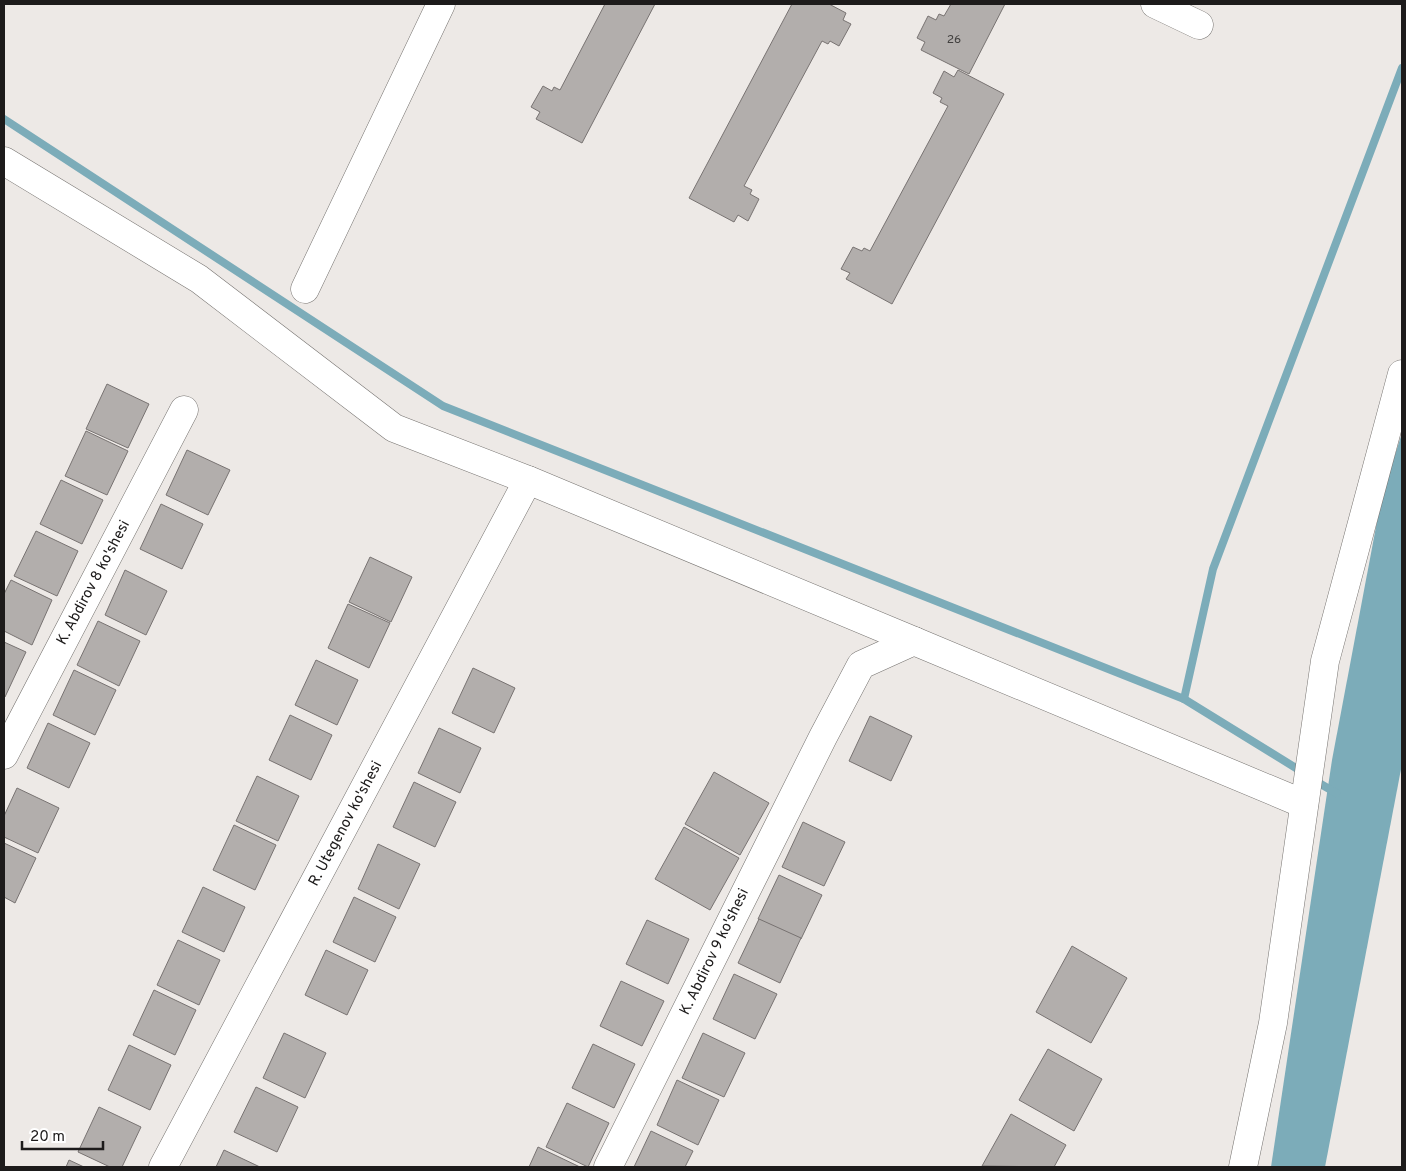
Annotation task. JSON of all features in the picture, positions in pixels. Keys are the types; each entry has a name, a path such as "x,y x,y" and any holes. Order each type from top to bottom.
{"street":[{"path":"305,289 440,4"},
{"path":"1155,4 1199,26"},
{"path":"4,161 199,280 394,428 528,480 1304,804"},
{"path":"1242,1167 1272,1023 1325,661 1402,374"},
{"name":"K. Abdirov 8 ko'shesi","path":"4,755 184,410"},
{"name":"R. Utegenov ko'shesi","path":"163,1167 528,480"},
{"name":"K. Abdirov 9 ko'shesi","path":"608,1167 822,736 861,665 914,641"}],"water":[{"path":"1402,433 1402,764 1325,1167 1271,1167 1332,760 1382,495"}],"building":[{"path":"605,4 655,4 582,143 536,119 540,112 531,107 543,86 552,91 554,87 560,90"},
{"path":"792,4 829,4 846,13 843,20 851,24 839,46 830,41 828,44 822,41 744,186 752,190 750,194 759,199 748,221 738,215 734,222 689,198"},
{"path":"951,4 1005,4 969,74 921,50 925,42 917,38 928,16 936,20 939,14 944,16"},
{"path":"958,70 1004,94 892,304 846,279 850,273 841,269 853,247 862,251 864,248 870,251 948,106 940,102 942,98 933,93 944,71 954,77"},
{"path":"107,384 149,404 128,448 86,429"},
{"path":"86,431 128,451 107,495 65,476"},
{"path":"187,450 230,470 208,515 166,495"},
{"path":"61,480 103,500 82,544 40,524"},
{"path":"161,504 203,524 182,569 140,549"},
{"path":"36,531 78,551 57,596 14,576"},
{"path":"370,557 412,577 391,622 349,602"},
{"path":"125,570 167,591 146,635 105,615"},
{"path":"11,580 52,600 32,645 4,631 4,594"},
{"path":"348,604 390,623 369,668 328,648"},
{"path":"98,621 140,641 119,686 77,665"},
{"path":"4,642 26,652 5,697 4,696"},
{"path":"316,660 358,680 337,725 295,705"},
{"path":"473,668 515,688 494,733 452,713"},
{"path":"74,670 116,690 95,735 53,715"},
{"path":"290,715 332,735 311,780 269,760"},
{"path":"870,716 912,736 891,781 849,761"},
{"path":"48,723 90,743 69,788 27,768"},
{"path":"439,728 481,748 460,793 418,773"},
{"path":"714,772 769,803 740,855 685,824"},
{"path":"257,776 299,796 278,841 236,821"},
{"path":"414,782 456,802 435,847 393,827"},
{"path":"17,788 59,808 38,853 4,837 4,816"},
{"path":"803,822 845,842 824,886 782,867"},
{"path":"234,825 276,845 255,890 213,870"},
{"path":"684,827 739,858 710,910 655,879"},
{"path":"4,843 36,858 15,903 4,897"},
{"path":"378,844 420,864 399,909 358,889"},
{"path":"779,875 822,895 801,939 758,919"},
{"path":"203,887 245,907 224,952 182,932"},
{"path":"354,897 396,917 375,962 333,942"},
{"path":"759,919 801,938 780,983 738,963"},
{"path":"647,920 689,939 668,984 626,964"},
{"path":"178,940 220,960 199,1005 157,985"},
{"path":"1072,946 1127,978 1091,1043 1036,1012"},
{"path":"326,950 368,970 347,1015 305,995"},
{"path":"734,974 777,994 755,1039 713,1019"},
{"path":"621,981 664,1001 642,1046 600,1026"},
{"path":"154,990 196,1010 175,1055 133,1035"},
{"path":"284,1033 326,1053 305,1098 263,1078"},
{"path":"703,1033 745,1053 724,1097 682,1078"},
{"path":"593,1044 635,1064 614,1108 572,1088"},
{"path":"129,1045 171,1065 150,1110 108,1090"},
{"path":"1048,1049 1102,1079 1074,1131 1019,1100"},
{"path":"677,1080 719,1100 698,1145 657,1125"},
{"path":"256,1087 298,1107 277,1152 234,1132"},
{"path":"567,1103 609,1123 588,1167 546,1147"},
{"path":"99,1107 141,1127 122,1167 110,1167 78,1152"},
{"path":"1011,1114 1066,1145 1054,1167 982,1166"},
{"path":"651,1131 693,1151 685,1167 634,1167"},
{"path":"538,1147 580,1167 529,1167"},
{"path":"224,1150 260,1167 216,1167"},
{"path":"69,1160 84,1167 66,1167"}],"waterway":[{"path":"1184,699 1213,569 1402,68"},
{"path":"4,119 443,406 1184,699 1304,773"},
{"path":"1314,780 1336,793"}]}
